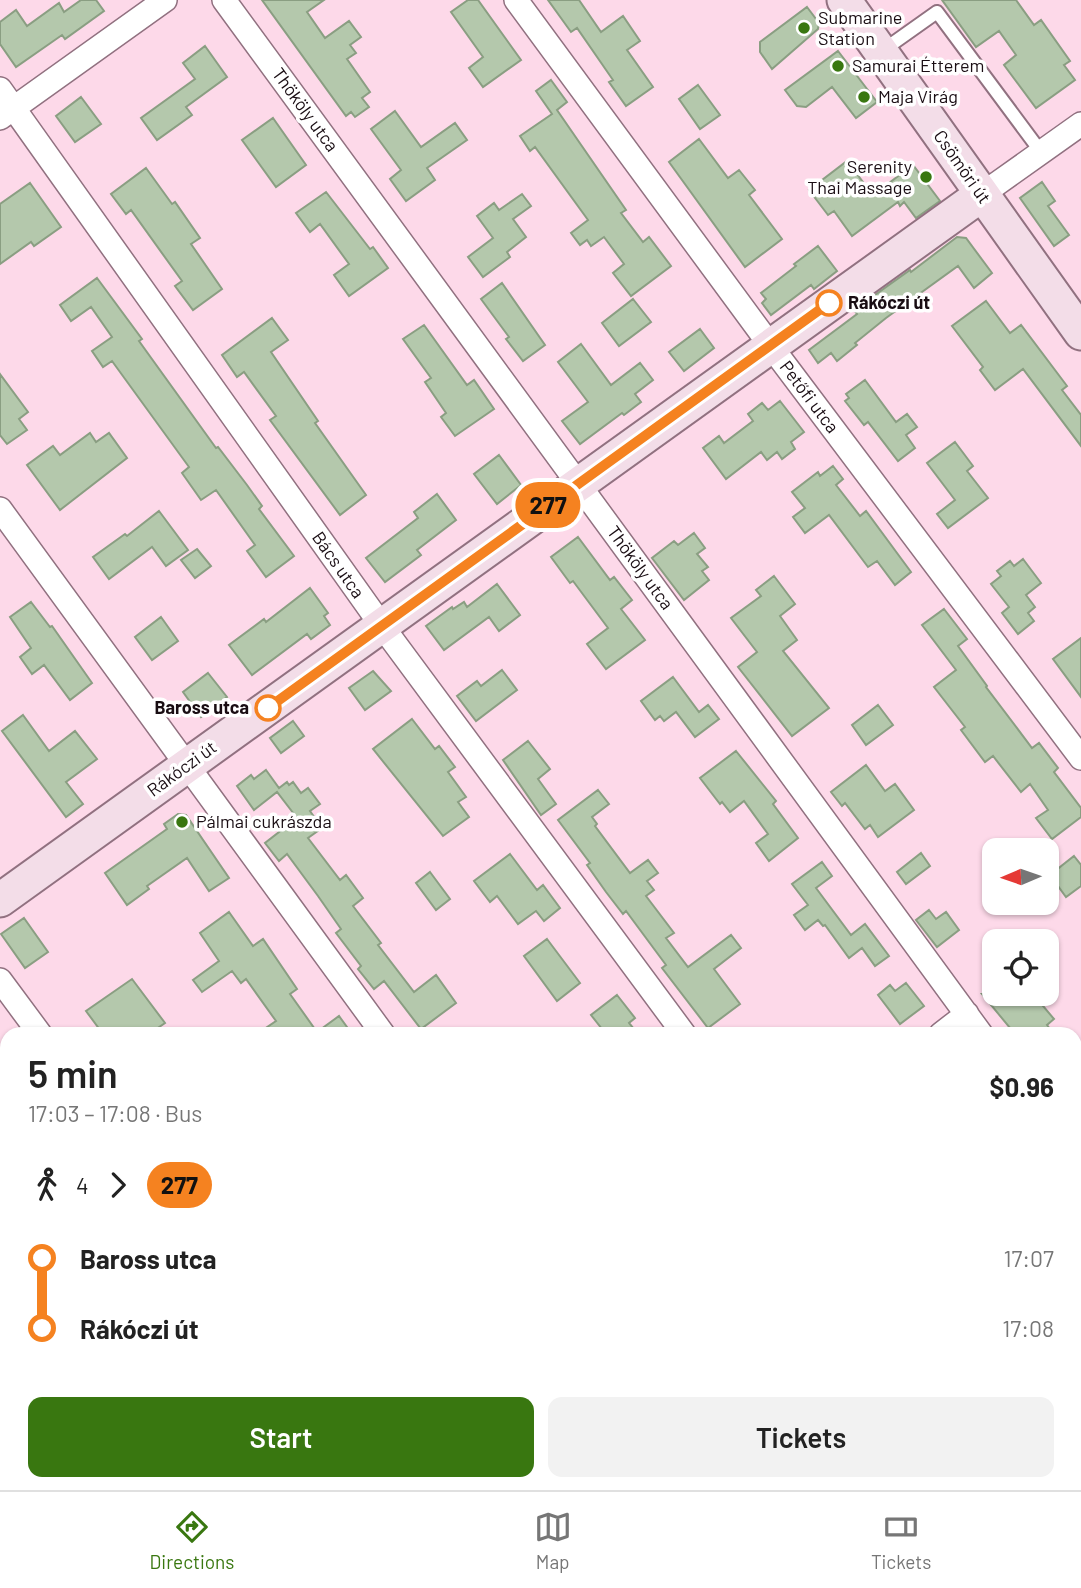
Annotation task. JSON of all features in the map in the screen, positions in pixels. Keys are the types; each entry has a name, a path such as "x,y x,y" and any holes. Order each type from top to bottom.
{"street":[{"path":"7,113 165,0"},
{"name":"Thököly utca","path":"224,0 976,1027"},
{"name":"Petőfi utca","path":"516,0 1081,758"},
{"name":"Csömöri út","path":"845,0 1081,333"},
{"name":"Bács utca","path":"0,89 7,113 679,1027"},
{"name":"Rákóczi út","path":"0,900 1081,124"},
{"path":"0,509 378,1027"},
{"path":"0,980 35,1027"},
{"path":"950,1027 967,1014"}],"lane":[{"path":"882,51 934,6 1041,152"}],"building":[{"path":"81,0 96,0 104,11 65,39 62,35 16,67 0,44 0,22 16,10 27,26 59,3 64,12"},
{"path":"262,0 324,0 307,12 325,38 349,21 361,37 350,45 356,53 347,59 370,92 362,98 369,107 355,117 351,112 346,116"},
{"path":"468,0 478,0 521,60 483,87 469,68 483,57 451,12"},
{"path":"548,0 579,0 601,32 623,16 640,41 627,50 653,87 626,106 609,82 613,80 577,28 571,32"},
{"path":"942,0 1016,0 1034,25 1041,20 1070,61 1064,65 1075,80 1036,108 1004,65 1016,55 999,31 976,47"},
{"path":"807,7 819,23 818,29 772,69 760,52 760,42"},
{"path":"205,46 227,77 186,107 192,115 157,140 141,118 195,79 183,63"},
{"path":"838,51 877,102 856,118 832,87 806,107 797,106 785,90"},
{"path":"551,80 567,102 557,110 626,210 621,213 643,242 649,237 671,266 631,296 613,273 624,264 604,237 591,246 587,240 580,245 571,233 588,220 535,147 530,151 520,136 552,114 536,91"},
{"path":"698,85 720,115 700,129 679,99"},
{"path":"81,97 101,124 75,142 56,116"},
{"path":"395,111 421,147 455,123 467,140 427,168 435,180 406,201 390,179 401,170 371,129"},
{"path":"273,118 306,165 276,187 242,140"},
{"path":"699,139 728,178 739,170 755,190 749,195 782,239 745,267 669,162"},
{"path":"847,161 873,195 913,165 940,201 916,218 904,202 900,206 898,202 852,236 834,211 828,215 809,190"},
{"path":"146,168 172,204 175,202 200,238 191,244 222,289 193,310 175,286 182,281 131,210 126,214 111,194"},
{"path":"1042,182 1055,201 1048,206 1069,235 1054,246 1020,198"},
{"path":"30,183 61,227 34,246 31,242 0,264 0,204"},
{"path":"326,192 388,268 349,296 334,275 349,264 320,224 310,232 296,213"},
{"path":"522,194 531,206 513,219 526,237 507,252 510,257 483,277 468,257 493,238 477,216 494,203 499,210"},
{"path":"957,237 966,238 992,273 974,288 958,266 886,318 837,361 831,353 818,363 809,350 857,314 854,310"},
{"path":"818,246 837,271 814,289 811,285 771,315 762,303 766,299 761,293"},
{"path":"97,278 216,448 218,447 262,506 259,509 294,556 266,577 247,551 255,545 216,490 201,500 182,473 189,467 112,361 103,367 92,351 112,337 91,307 71,321 60,305"},
{"path":"502,283 545,345 523,361 481,299"},
{"path":"633,299 651,322 619,346 602,323"},
{"path":"986,301 1010,333 1021,325 1067,386 1062,390 1081,415 1081,446 1023,369 995,390 980,370 983,367 952,326"},
{"path":"272,318 288,340 271,352 318,421 315,423 366,495 340,515 270,420 276,416 244,372 237,377 222,355"},
{"path":"424,325 467,385 474,380 494,409 455,436 441,417 446,413 425,382 431,378 403,339"},
{"path":"700,329 714,348 684,371 669,352"},
{"path":"581,344 611,385 640,363 653,380 635,394 641,402 580,444 562,421 588,402 558,362"},
{"path":"0,374 28,412 19,419 27,430 7,444 0,435"},
{"path":"865,380 896,422 907,414 917,427 906,435 915,448 898,461 868,422 864,425 845,401 849,398 846,394"},
{"path":"780,401 804,432 791,442 795,449 782,459 777,452 767,460 761,452 726,479 703,448 719,436 724,443 753,421 748,414 762,403 768,410"},
{"path":"90,433 96,442 109,433 127,458 60,510 27,465 53,446 60,455"},
{"path":"955,442 973,466 967,471 988,498 948,528 937,514 955,500 927,463"},
{"path":"499,455 521,485 497,504 474,474"},
{"path":"833,466 843,479 836,485 860,516 866,511 911,572 895,585 877,561 868,567 829,515 805,533 793,517 805,508 792,492 818,472 820,476"},
{"path":"437,494 456,520 417,550 421,555 385,582 366,558 418,518 414,512"},
{"path":"159,511 188,550 166,566 152,547 109,579 93,557 125,534 127,536"},
{"path":"694,533 705,548 697,554 708,567 702,571 709,580 684,600 652,558 674,541 678,545"},
{"path":"578,537 610,580 614,577 632,600 621,609 645,640 606,669 587,644 608,628 573,581 570,583 551,557"},
{"path":"197,549 211,566 195,578 181,560"},
{"path":"1023,559 1041,583 1026,595 1035,607 1028,613 1034,621 1018,634 1002,613 1009,607 991,584 1001,576 997,571 1010,561 1014,566"},
{"path":"774,576 795,604 780,616 797,640 783,651 829,708 792,736 738,667 757,652 731,618 761,596 756,590"},
{"path":"497,584 520,615 499,631 489,617 444,650 426,626 452,607 453,609 464,602 467,607"},
{"path":"310,588 328,613 324,616 330,625 311,639 307,634 252,675 229,645 264,619 266,622"},
{"path":"31,602 50,627 52,626 92,683 70,700 44,665 32,674 20,657 31,648 10,617"},
{"path":"944,609 967,639 958,646 986,687 1032,748 1039,743 1058,768 1054,772 1081,808 1081,817 1053,838 1036,818 1048,810 1030,784 1021,792 993,756 985,762 961,730 965,727 934,687 956,670 922,625"},
{"path":"161,617 178,641 152,660 135,637"},
{"path":"1081,638 1081,697 1053,659"},
{"path":"502,670 517,690 476,721 457,696 477,681 481,686"},
{"path":"373,671 391,691 365,710 349,688"},
{"path":"208,673 227,697 201,717 183,692"},
{"path":"673,677 699,712 708,705 719,719 695,737 676,712 664,721 660,716 655,720 641,701"},
{"path":"878,705 893,725 866,745 852,725"},
{"path":"23,715 49,751 75,731 97,759 66,782 83,804 66,817 2,731"},
{"path":"412,719 435,749 439,746 455,767 448,772 466,797 458,802 469,817 443,836 373,749"},
{"path":"293,721 304,736 281,753 270,738"},
{"path":"528,741 550,769 538,779 556,804 541,815 503,760"},
{"path":"736,751 776,801 773,804 798,838 769,861 756,843 768,834 744,801 730,812 722,802 720,804 700,778"},
{"path":"866,765 885,791 895,784 914,810 878,837 870,825 865,829 845,803 842,806 831,792"},
{"path":"266,770 279,788 287,782 289,785 293,782 301,793 308,788 320,804 310,811 322,828 308,838 340,880 346,875 363,898 353,906 381,943 378,945 414,992 436,975 456,1003 424,1027 419,1027 384,981 374,989 358,969 361,966 336,933 341,929 287,854 279,861 265,843 297,818 277,792 254,810 237,786 251,775 254,779"},
{"path":"598,790 609,804 592,817 597,824 595,826 630,873 648,860 658,873 647,881 654,890 646,896 674,933 666,938 688,967 731,935 741,948 714,969 740,1004 707,1027 662,968 666,965 626,911 623,914 606,892 587,865 590,863 558,820"},
{"path":"178,814 186,815 229,878 209,891 187,858 147,886 149,889 127,905 105,873 167,829 164,824"},
{"path":"921,853 930,866 906,884 897,872"},
{"path":"510,854 537,890 543,885 560,908 544,921 536,911 518,924 497,896 490,902 474,881"},
{"path":"1074,856 1081,865 1081,886 1066,897 1059,887 1059,868"},
{"path":"822,862 832,876 816,888 851,935 865,924 889,956 875,966 862,948 849,958 825,925 818,920 805,930 794,915 808,905 792,884"},
{"path":"430,872 450,899 436,910 416,883"},
{"path":"929,910 936,919 946,912 959,930 937,947 916,920"},
{"path":"229,912 253,946 263,939 297,989 290,994 313,1027 267,1027 276,1021 246,979 241,983 232,971 202,992 193,980 219,961 200,933"},
{"path":"24,918 48,952 25,968 1,934"},
{"path":"547,939 580,983 557,1001 524,956"},
{"path":"132,979 165,1023 159,1027 98,1027 86,1011"},
{"path":"906,983 924,1006 900,1024 878,995 890,985 895,991"},
{"path":"617,995 635,1018 629,1023 632,1027 600,1027 591,1015"},
{"path":"992,1006 1043,1006 1054,1019 1047,1025 1049,1027 1009,1027"},
{"path":"339,1016 347,1027 324,1027"}],"bus line":[{"name":"277","path":"268,708 829,303"}],"place":[{"name":"Submarine Station","path":"804,28"},
{"name":"Samurai Étterem","path":"838,66"},
{"name":"Maja Virág","path":"864,97"},
{"name":"Serenity Thai Massage","path":"926,177"},
{"name":"Rákóczi út","path":"829,303"},
{"name":"Baross utca","path":"268,708"},
{"name":"Pálmai cukrászda","path":"182,822"}]}
